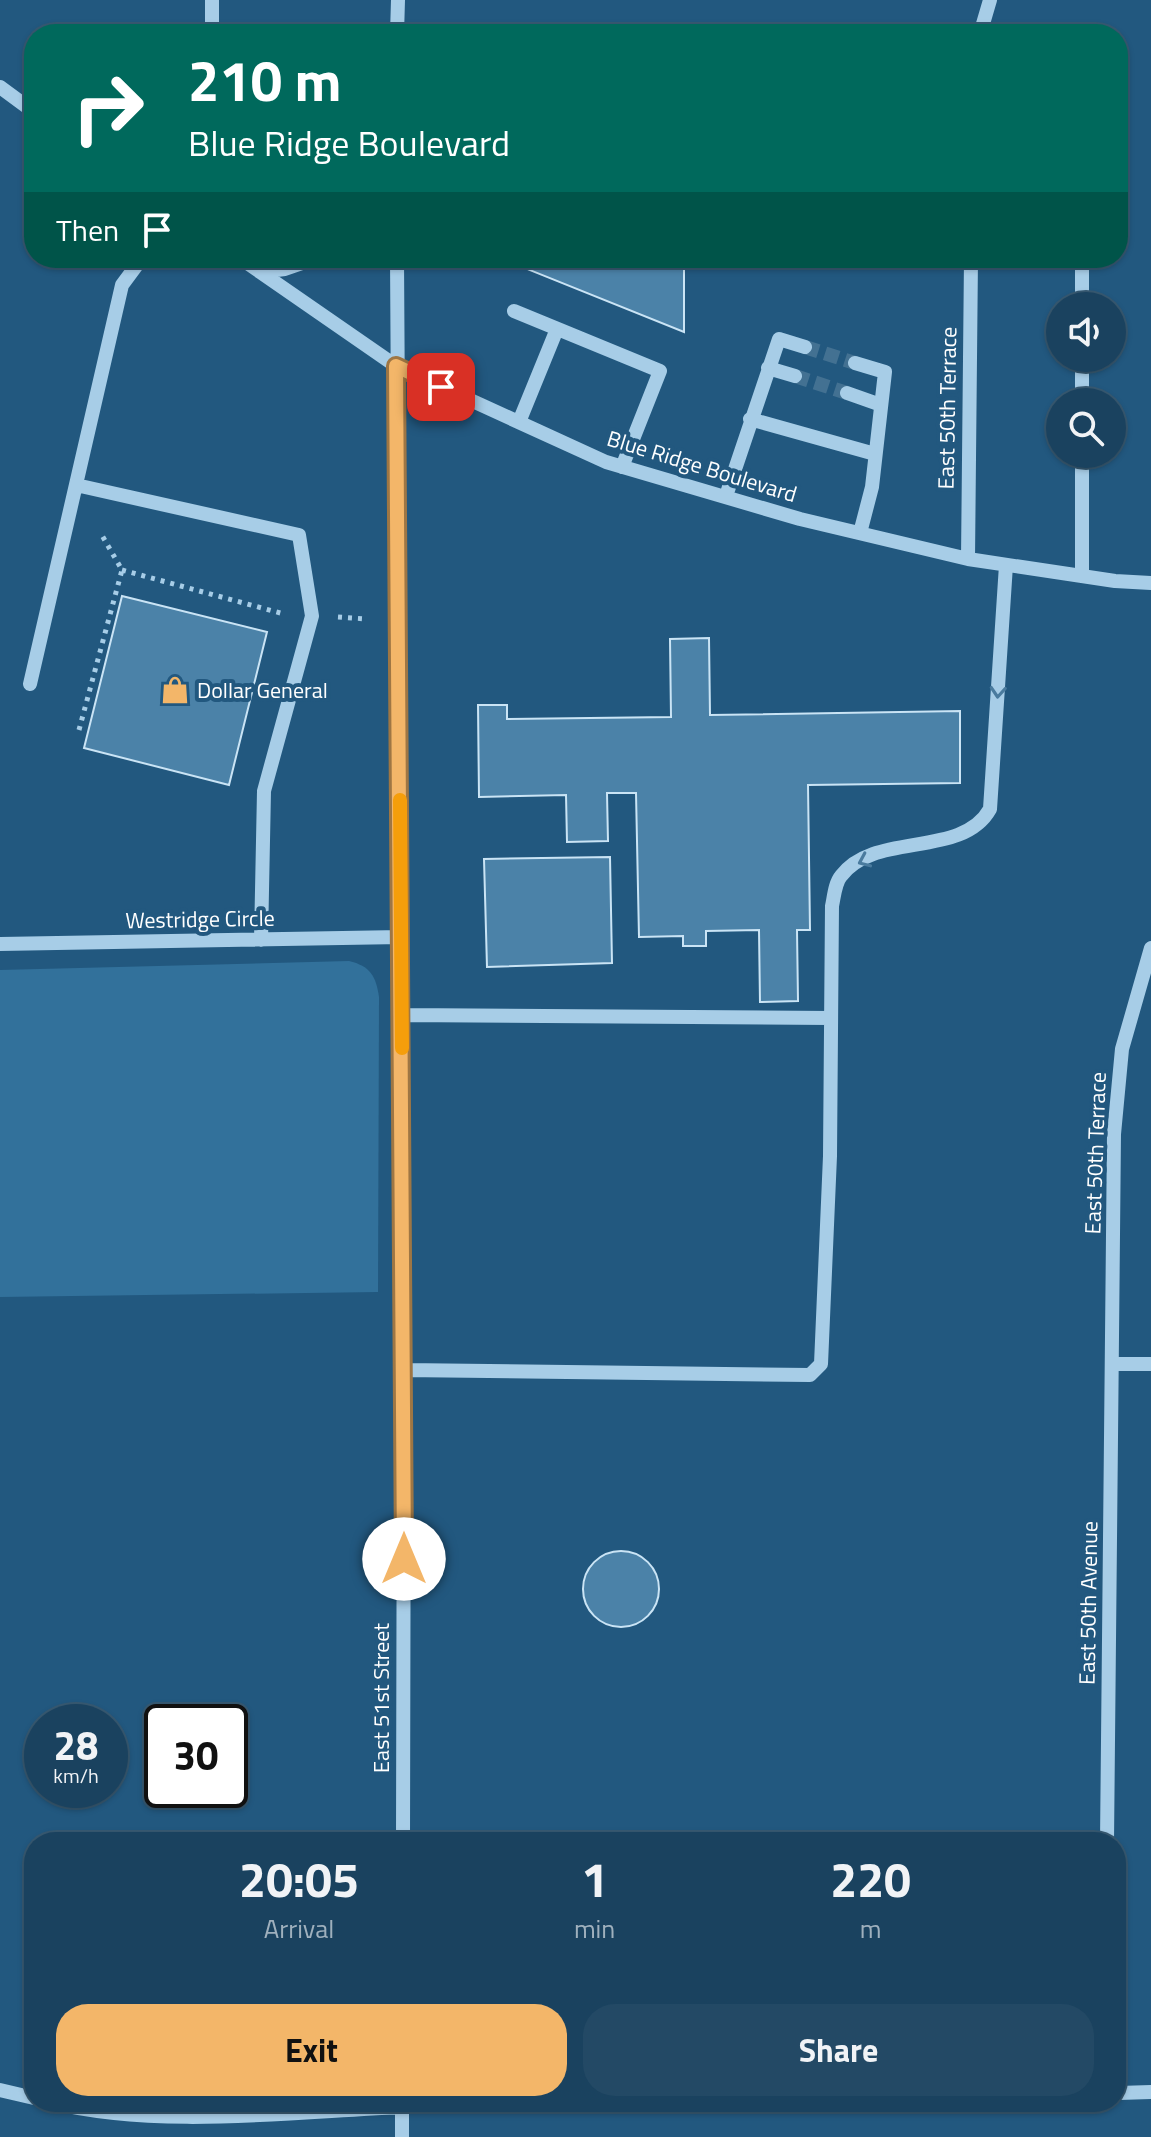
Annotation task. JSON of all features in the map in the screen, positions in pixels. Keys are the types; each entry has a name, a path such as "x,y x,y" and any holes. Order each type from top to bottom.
{"street":[{"path":"212,0 212,24"},
{"path":"397,24 398,0"},
{"path":"983,24 990,0"},
{"path":"0,87 24,105"},
{"path":"30,684 122,285 135,268"},
{"name":"Blue Ridge Boulevard","path":"254,268 396,366 622,467 860,533 968,559 1151,583"},
{"path":"260,272 288,268"},
{"name":"East 51st Street","path":"397,268 404,1370 403,1832"},
{"name":"East 50th Terrace","path":"968,559 971,268"},
{"path":"1082,268 1082,292"},
{"path":"514,311 660,371 622,467"},
{"path":"519,422 557,329"},
{"path":"726,496 779,339 805,347"},
{"path":"855,363 885,372 872,487 860,533"},
{"path":"768,368 795,376"},
{"path":"847,393 881,405"},
{"path":"750,419 875,454"},
{"path":"1082,468 1082,576"},
{"path":"76,485 299,535 312,616 264,791 261,940"},
{"path":"404,1370 810,1375 821,1364 830,1156 832,906 839,877 854,864 969,833 982,824 990,809 1006,565"},
{"name":"Westridge Circle","path":"0,944 401,937"},
{"name":"East 50th Terrace","path":"1112,1364 1115,1120 1122,1049 1151,948"},
{"path":"402,1015 830,1018"},
{"path":"1112,1364 1151,1364"},
{"name":"East 50th Avenue","path":"1107,1832 1112,1364"},
{"path":"1126,2089 1151,2092"},
{"path":"0,2090 24,2096"},
{"path":"97,2112 150,2117 247,2112"},
{"path":"402,2112 402,2137"}],"path":[{"path":"100,532 122,570 284,614"},
{"path":"79,730 122,570"},
{"path":"329,617 367,619"}],"shaded area":[{"path":"349,961 371,973 379,997 378,1292 0,1297 0,970"}],"building":[{"path":"525,268 684,268 684,332"},
{"name":"Dollar General","path":"122,596 267,632 229,785 84,748"},
{"path":"709,638 710,715 960,711 960,783 808,785 810,930 797,930 798,1001 760,1002 759,930 706,931 706,946 683,946 683,936 639,937 636,793 607,793 608,841 567,842 566,795 479,797 478,705 507,705 507,719 671,717 670,639"},
{"path":"610,857 612,963 487,967 484,859"},
{"path":"614,1551 628,1551 642,1557 653,1568 659,1589 656,1604 648,1616 628,1627 614,1627 600,1621 589,1610 583,1596 583,1582 589,1568 600,1557"}],"tunnel":[{"path":"805,347 855,363"},
{"path":"795,376 847,393"}],"slow traffic":[{"path":"400,800 402,1048"}],"place":[{"name":"Dollar General","path":"175,690"}],"route":[{"path":"404,1559 396,366 441,387"}]}
